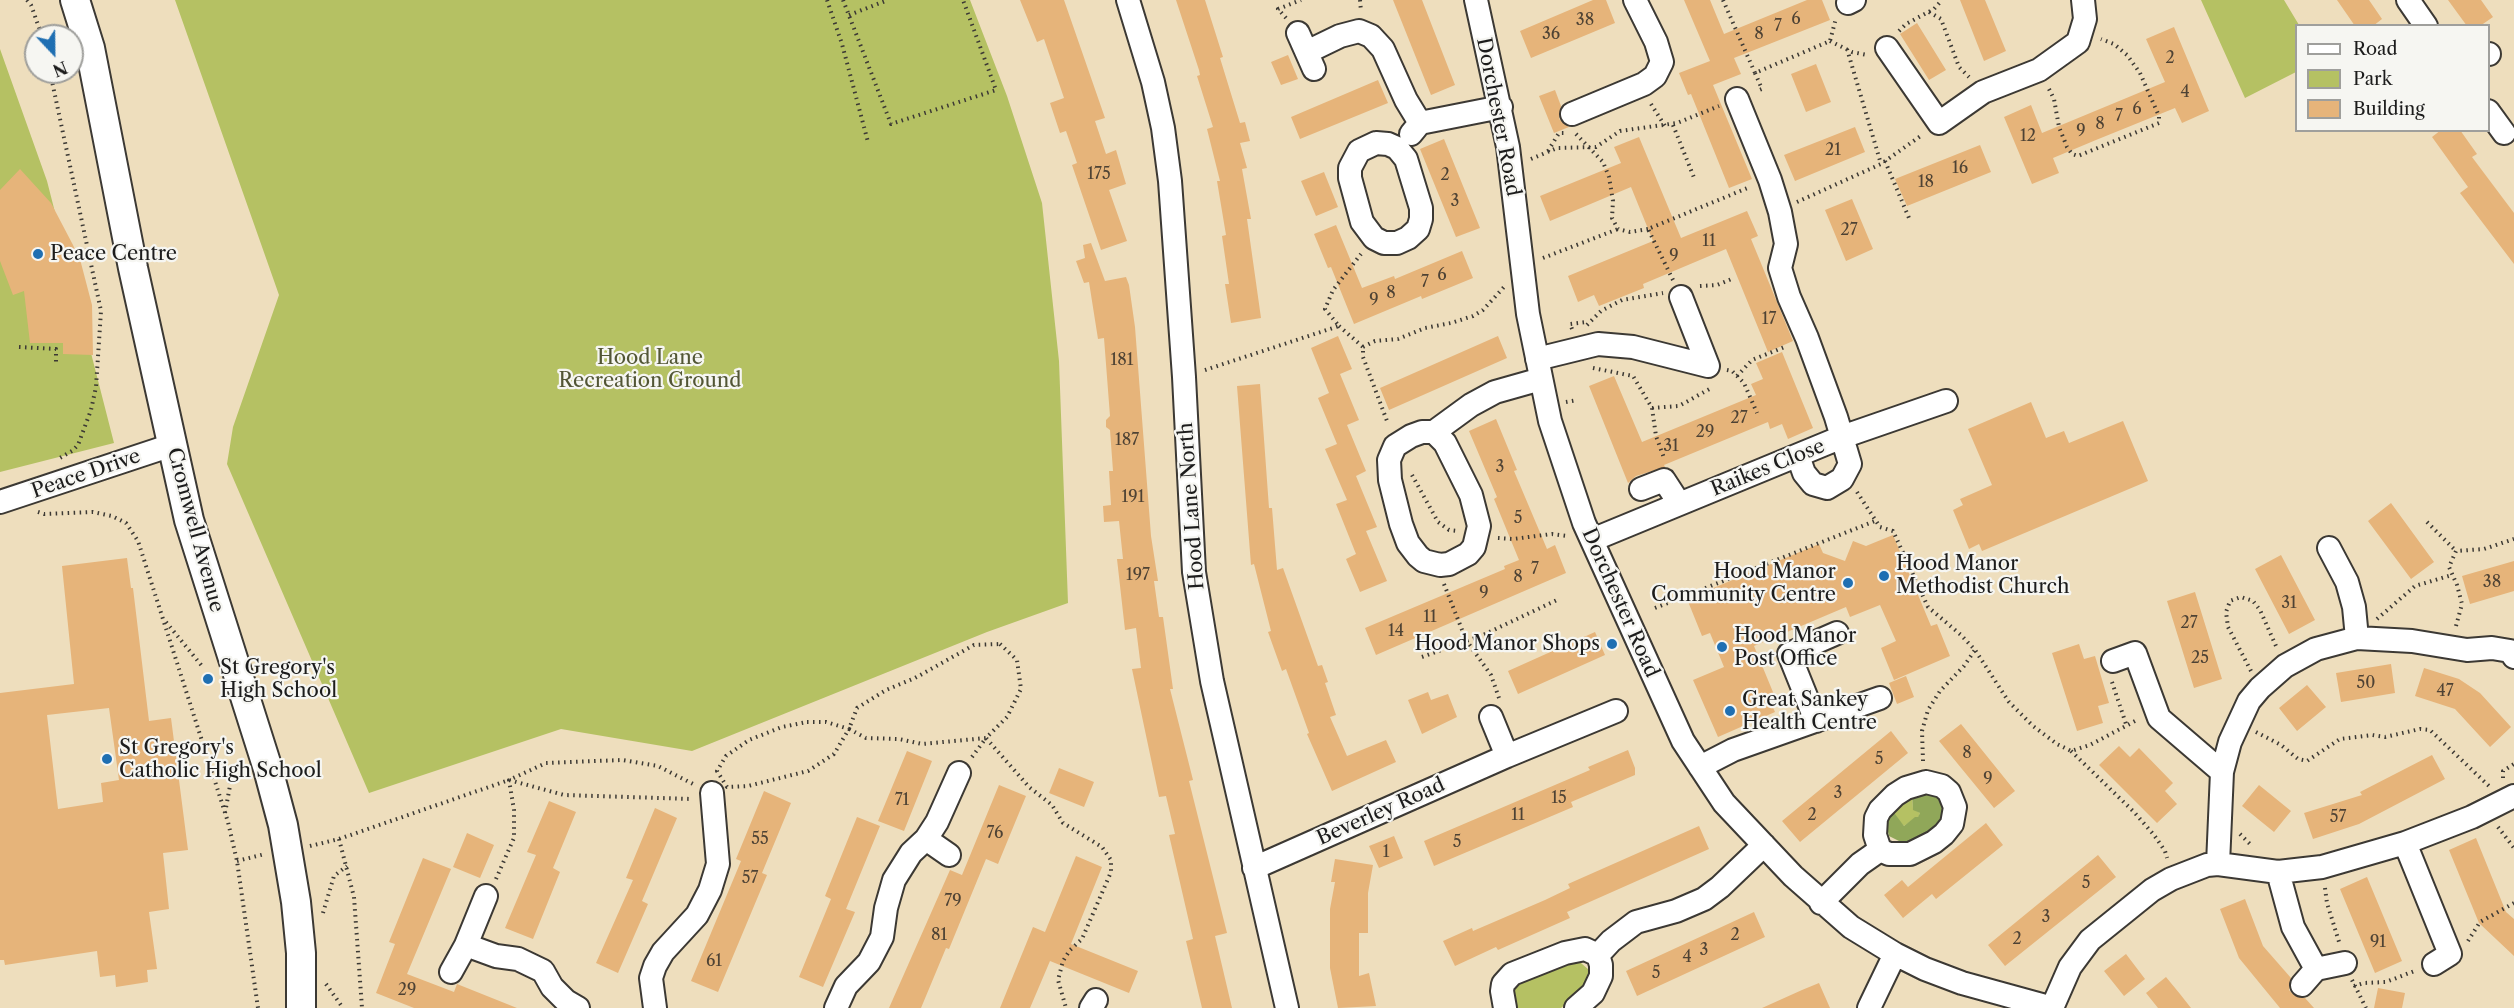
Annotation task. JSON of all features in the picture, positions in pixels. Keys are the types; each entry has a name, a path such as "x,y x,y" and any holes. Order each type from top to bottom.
{"main road":[{"path":"59,0 90,48"},
{"name":"Cromwell Avenue","path":"75,0 90,48 133,268 196,544 268,769 283,825 296,902 301,953 301,1008"},
{"name":"Cromwell Avenue","path":"90,48 93,0"}],"street":[{"name":"Hood Lane North","path":"1128,0 1145,51 1163,128 1170,182 1184,377 1194,572 1212,681 1287,1008"},
{"name":"Dorchester Road","path":"1476,0 1501,107 1513,181 1522,272 1539,369 1559,453 1592,540 1673,721 1724,803 1821,903 1851,927 1894,954 1962,983 2052,1008"},
{"path":"1572,114 1644,84 1655,76 1662,62 1656,42 1635,0"},
{"path":"1887,48 1939,123 1983,92 2039,70 2078,42 2085,19 2083,0"},
{"path":"2408,0 2425,24"},
{"path":"1306,51 1340,36 1359,31 1371,36 1383,49 1406,100 1420,123"},
{"path":"1737,99 1780,210 1786,244 1780,268 1789,297 1807,338 1850,464 1842,479 1827,488 1813,484 1804,472 1798,456"},
{"path":"1397,148 1420,123 1501,107"},
{"path":"2490,114 2504,133"},
{"path":"1376,143 1388,144 1397,148 1410,172 1422,219 1418,229 1408,238 1397,243 1384,243 1374,238 1362,222 1350,178 1350,168 1359,151 1367,146 1376,143"},
{"path":"1679,293 1718,374"},
{"path":"1434,432 1444,443 1471,495 1479,526 1474,546 1468,554 1449,564 1440,565 1418,556 1408,543 1390,480 1389,460 1395,446 1422,432 1434,432 1471,405 1495,392 1539,369 1598,344 1633,347 1718,374"},
{"name":"Raikes Close","path":"1592,540 1842,437 1946,401"},
{"name":"Peace Drive","path":"0,502 172,445"},
{"path":"1641,489 1664,480 1679,503"},
{"path":"2329,548 2347,582 2355,608 2357,638"},
{"path":"1816,721 1789,654 1837,633"},
{"path":"2218,864 2222,772 2237,727 2249,701 2285,666 2316,649 2357,638 2412,641 2467,650 2492,648 2513,651"},
{"path":"2113,661 2136,653 2158,718 2222,772"},
{"path":"1700,767 1733,750 1881,698"},
{"name":"Beverley Road","path":"1254,868 1507,756 1616,711"},
{"path":"1491,717 1507,756"},
{"path":"836,1008 846,986 869,962 882,937 886,908 894,880 911,853 926,839 937,822 959,773"},
{"path":"1926,782 1942,786 1949,792 1955,807 1952,824 1934,842 1910,854 1889,854 1880,850 1875,835 1876,818 1880,810 1906,788 1926,782"},
{"path":"655,1008 651,978 655,966 663,952 698,915 710,890 718,864 720,790"},
{"path":"2052,1008 2070,967 2090,940 2152,890 2186,872 2218,864 2278,872 2322,867 2405,843 2508,799"},
{"path":"926,839 949,855"},
{"path":"2405,843 2442,959"},
{"path":"1598,955 1611,941 1636,922 1677,911 1704,899 1764,845"},
{"path":"1821,903 1860,864 1880,850"},
{"path":"2278,872 2309,977 2345,963"},
{"path":"451,972 466,945 486,896"},
{"path":"466,945 496,956 518,959 543,971 552,987 566,1001 578,1008"},
{"path":"1505,1008 1503,984 1512,974 1575,950 1585,949 1598,955 1601,965 1599,985 1576,1008"},
{"path":"1869,1008 1894,954"}],"path":[{"path":"27,0 38,24"},
{"path":"827,0 842,44 868,142"},
{"path":"843,0 891,124 996,90 963,0"},
{"path":"849,15 888,0"},
{"path":"1531,159 1557,148 1596,147 1620,131 1673,124 1762,89 1723,0"},
{"path":"1755,73 1830,40 1839,5 1851,2"},
{"path":"1929,11 1941,18 1959,67 1983,92"},
{"path":"2039,70 2054,99 2067,147 2072,154 2082,156 2155,126 2159,120 2140,73 2127,55 2114,44"},
{"path":"1847,49 1883,162 1909,218"},
{"path":"53,84 101,311 96,387 91,410 78,445 72,451 53,461"},
{"path":"1780,210 1883,162 1939,123"},
{"path":"1673,124 1695,180"},
{"path":"1548,152 1559,133 1573,131 1603,162 1609,177 1612,218 1618,229"},
{"path":"1363,347 1375,341 1398,339 1425,328 1473,316 1483,310 1522,272 1549,255 1618,229 1630,232 1648,229 1770,180"},
{"path":"1648,229 1679,293"},
{"path":"1363,347 1339,326 1325,309 1333,290 1374,238"},
{"path":"1587,328 1587,322 1601,311 1622,300 1679,293 1700,286 1717,285 1734,278"},
{"path":"1184,377 1339,326"},
{"path":"1737,376 1752,360 1807,338"},
{"path":"19,347 56,349 56,362"},
{"path":"1363,347 1362,357 1387,422"},
{"path":"1592,362 1593,368 1633,376 1652,408 1656,436 1667,466 1664,480"},
{"path":"1718,374 1732,371"},
{"path":"1652,408 1678,406 1696,398 1718,374 1732,371"},
{"path":"1732,371 1744,383 1757,413"},
{"path":"1395,446 1438,522 1449,530 1467,533"},
{"path":"1847,469 1861,500 1875,521 1880,527 1893,531 1928,607 1975,650 2009,702 2033,726 2057,744 2072,751 2134,812 2165,851 2171,879"},
{"path":"33,507 44,514 93,512 112,516 126,523 138,541 225,814 237,861 258,1008"},
{"path":"1655,608 1875,521"},
{"path":"2427,522 2456,551 2484,549 2514,539"},
{"path":"1488,538 1513,539 1563,534 1578,542 1592,540"},
{"path":"2446,646 2457,625 2462,604 2449,567 2456,551"},
{"path":"1440,565 1446,592 1466,640 1491,675 1502,707 1491,717"},
{"path":"2357,638 2415,586 2452,575"},
{"path":"2260,688 2228,627 2226,612 2230,601 2241,597 2253,601 2260,610 2285,666"},
{"path":"1422,657 1483,635 1557,600"},
{"path":"164,620 202,666"},
{"path":"509,780 564,795 695,799 720,790 748,786 808,771 834,754 849,729 857,708 886,690 915,678 974,645 1000,644 1017,660 1021,689 1007,717 986,738 959,773"},
{"path":"1926,782 1921,746 1924,720 1940,691 1964,666 1975,650"},
{"path":"2113,661 2110,675 2122,718 2127,727"},
{"path":"2072,751 2127,727 2155,708"},
{"path":"720,790 717,771 726,756 749,740 782,727 807,722 826,722 849,729 866,738 899,739 922,744 986,738"},
{"path":"2237,727 2258,732 2281,745 2298,759 2307,762 2340,739 2372,735 2385,737 2420,729 2430,730 2508,799"},
{"path":"986,738 1029,787 1052,805 1063,824 1102,847 1111,860 1111,872 1082,939 1070,950 1063,961 1058,980 1066,1008"},
{"path":"309,846 339,839 509,780 546,763 622,760 658,766 720,790"},
{"path":"225,814 234,764"},
{"path":"486,896 514,838 514,810 509,780"},
{"path":"2220,814 2278,872"},
{"path":"339,839 347,866 357,918 362,1008"},
{"path":"237,861 266,854"},
{"path":"322,917 334,876 347,866"},
{"path":"2322,867 2327,903 2345,963 2366,1008"},
{"path":"2354,986 2386,982 2442,959 2461,949 2480,922 2514,903"},
{"path":"326,984 343,1008"}],"green space":[{"name":"Hood Lane Recreation Ground","path":"175,0 970,0 1007,96 1042,203 1059,361 1068,603 987,632 692,751 561,729 369,793 227,464 233,427 279,295"},
{"path":"2201,0 2284,0 2298,24 2295,24 2295,73 2245,98"},
{"path":"0,49 47,181 114,443 0,472"},
{"path":"1937,792 1944,808 1942,819 1932,831 1914,841 1901,842 1889,836 1885,820 1889,812 1895,814 1904,826 1918,817 1920,813 1913,810 1912,794"},
{"path":"1912,794 1913,809 1920,813 1918,818 1904,826 1889,812"},
{"path":"1569,963 1581,963 1589,970 1591,977 1580,992 1561,1008 1515,1008 1511,992 1516,983"}],"building":[{"path":"1020,0 1064,0 1105,118 1095,121 1106,154 1116,150 1126,184 1109,190 1127,241 1101,250 1072,165 1077,163 1066,131 1060,133 1050,103 1064,98 1044,39 1037,42"},
{"path":"1176,0 1205,0 1240,123 1245,122 1250,141 1240,143 1247,168 1242,169 1251,219 1247,219 1261,318 1231,323 1225,284 1229,284 1222,236 1226,235 1217,181 1220,181 1207,129 1213,127 1197,76 1200,75 1199,70"},
{"path":"1393,0 1422,0 1455,85 1431,95"},
{"path":"1593,0 1606,0 1615,23 1531,58 1520,31"},
{"path":"1684,0 1710,0 1724,34 1807,0 1822,0 1830,20 1734,58 1741,74 1713,85 1752,179 1729,188 1691,94 1688,95 1679,73 1710,61"},
{"path":"1960,0 1985,0 2006,51 1984,61"},
{"path":"2337,0 2369,0 2382,19 2376,24 2354,24"},
{"path":"2448,0 2481,0 2493,17 2483,24 2466,24"},
{"path":"1917,23 1946,70 1929,80 1900,34"},
{"path":"2174,27 2209,111 2182,123 2175,108 2096,140 2053,158 2059,173 2032,184 2004,117 2031,105 2042,133 2165,82 2146,39"},
{"path":"1288,55 1298,79 1281,85 1271,62"},
{"path":"1816,64 1831,102 1806,112 1791,74"},
{"path":"1378,80 1388,103 1300,139 1291,117"},
{"path":"1555,90 1561,106 1559,119 1569,127 1554,133 1539,96"},
{"path":"1855,127 1865,152 1795,181 1784,155"},
{"path":"2438,132 2461,132 2477,154 2472,157 2514,213 2514,264 2460,193 2468,187 2432,137"},
{"path":"1639,137 1681,238 1747,211 1758,236 1751,239 1793,341 1768,352 1726,249 1643,284 1644,288 1599,306 1594,295 1578,302 1568,276 1653,241 1631,187 1550,221 1540,196 1621,163 1614,147"},
{"path":"1444,139 1480,228 1456,237 1420,149"},
{"path":"1980,145 1991,172 1907,206 1895,179"},
{"name":"Peace Centre","path":"20,169 51,203 81,263 92,305 93,355 63,354 63,343 30,343 24,291 13,295 0,261 0,190"},
{"path":"1324,172 1338,207 1316,216 1301,181"},
{"path":"1852,199 1873,249 1846,261 1825,210"},
{"path":"1336,225 1362,288 1394,276 1395,279 1462,251 1473,278 1422,299 1421,296 1354,324 1331,267 1328,268 1314,234"},
{"path":"1091,243 1105,281 1126,277 1129,285 1135,327 1151,536 1158,581 1154,581 1159,617 1163,617 1173,689 1170,689 1193,780 1189,781 1227,933 1215,936 1232,1008 1202,1008 1186,941 1193,939 1169,835 1175,834 1166,796 1159,797 1132,669 1141,668 1136,628 1125,630 1117,559 1123,559 1119,521 1104,522 1103,506 1111,505 1109,471 1113,471 1110,430 1106,427 1106,420 1110,416 1104,338 1098,339 1089,282 1084,283 1076,261 1085,258 1083,245"},
{"path":"1338,336 1352,369 1340,374 1359,420 1347,425 1366,471 1356,476 1377,527 1366,531 1387,581 1360,592 1346,559 1356,554 1336,504 1347,500 1325,449 1337,444 1318,398 1329,393 1311,348"},
{"path":"1498,336 1507,358 1389,410 1380,388"},
{"path":"1782,352 1813,428 1788,439 1782,424 1770,429 1768,422 1664,465 1665,467 1636,476 1628,483 1589,386 1614,376 1642,442 1756,395 1751,384 1763,379 1756,363"},
{"path":"1260,384 1269,508 1272,508 1277,570 1283,568 1318,666 1322,665 1328,682 1325,683 1336,715 1330,717 1347,756 1386,740 1396,762 1332,791 1307,734 1309,733 1286,669 1282,671 1268,632 1271,631 1254,564 1251,565 1237,386"},
{"path":"2031,402 2046,438 2064,431 2069,443 2123,421 2148,481 1982,551 1979,544 1969,549 1953,510 1963,505 1960,499 1992,485 1968,429"},
{"path":"1496,419 1517,470 1514,471 1547,549 1555,545 1566,573 1376,655 1365,628 1505,569 1504,566 1519,560 1494,499 1497,497 1469,431"},
{"path":"2391,503 2434,562 2411,579 2368,521"},
{"path":"1893,535 1931,626 1937,624 1950,656 1894,680 1881,648 1896,641 1880,605 1850,617 1846,607 1754,646 1775,697 1769,699 1775,712 1718,737 1693,680 1724,667 1710,633 1702,636 1687,599 1819,544 1823,553 1845,561 1853,541 1866,546"},
{"path":"2281,555 2315,620 2289,634 2255,569"},
{"path":"127,558 131,588 133,588 149,721 171,718 188,850 163,853 169,909 149,912 157,969 147,970 148,982 116,987 115,975 100,977 97,951 5,965 4,960 0,960 0,693 74,684 62,566","holes":["109,708 119,780 101,783 103,802 58,809 47,715"]},
{"path":"2514,561 2514,591 2470,604 2462,576"},
{"path":"2195,592 2222,679 2194,688 2167,601"},
{"path":"1595,632 1605,655 1518,694 1508,671"},
{"path":"2079,644 2084,659 2095,656 2109,703 2098,706 2103,723 2077,731 2052,653"},
{"path":"2391,664 2395,693 2341,702 2336,673"},
{"path":"2424,668 2459,679 2480,693 2511,727 2490,747 2455,709 2415,696"},
{"path":"1906,676 1914,697 1897,704 1889,683"},
{"path":"2307,685 2326,707 2297,731 2279,708"},
{"path":"1428,692 1431,700 1448,694 1457,717 1422,734 1408,700"},
{"path":"1961,724 2015,791 1994,808 1939,741"},
{"path":"1891,731 1908,753 1800,842 1782,821"},
{"path":"2119,746 2130,757 2139,748 2173,783 2165,791 2177,804 2157,823 2099,765"},
{"path":"1628,750 1635,768 1635,775 1571,802 1573,807 1434,866 1424,841 1590,770 1588,767"},
{"path":"907,751 932,761 904,831 878,821"},
{"path":"2432,755 2445,779 2359,824 2313,839 2304,813 2362,795 2360,792"},
{"path":"1059,768 1094,782 1084,807 1049,793"},
{"path":"999,785 1026,796 998,864 986,859 949,949 946,948 921,1008 889,1008 950,870 962,875"},
{"path":"2259,785 2291,811 2274,832 2242,806"},
{"path":"764,791 791,803 762,873 767,875 718,992 691,981 741,861 736,859"},
{"path":"549,801 576,812 553,868 560,872 533,939 505,928 536,855 527,852"},
{"path":"655,808 677,818 642,901 648,904 618,973 596,963 633,880 626,878"},
{"path":"857,817 880,826 846,909 855,912 823,987 799,977 831,899 825,896"},
{"path":"1986,823 2003,845 1936,899 1932,894 1903,918 1884,895 1902,880 1908,887"},
{"path":"1699,826 1709,849 1567,912 1570,918 1455,966 1443,941 1472,928 1473,931 1545,900 1570,888 1568,884"},
{"path":"467,833 494,845 480,878 453,867"},
{"path":"1394,836 1403,858 1379,868 1369,846"},
{"path":"2476,838 2506,912 2514,919 2514,956 2479,923 2449,850"},
{"path":"2098,855 2116,877 2005,966 1988,945"},
{"path":"1076,856 1102,867 1071,944 1138,971 1129,993 1050,961 1030,1008 1000,1008 1033,927 1045,932"},
{"path":"423,858 451,869 407,974 454,992 457,984 517,1008 414,1008 376,993 395,944 389,942"},
{"path":"1335,859 1373,865 1368,893 1368,933 1359,933 1359,976 1369,973 1376,1006 1338,1008 1330,968 1330,909 1335,882 1331,882"},
{"path":"2367,877 2402,961 2375,973 2340,889"},
{"path":"2245,899 2263,946 2291,978 2289,990 2294,995 2305,998 2314,1008 2280,1008 2239,958 2220,909"},
{"path":"1754,912 1765,937 1637,996 1626,971"},
{"path":"2126,954 2145,979 2124,996 2104,971"},
{"path":"2166,977 2191,1008 2158,1008 2146,993"},
{"path":"1819,983 1830,1008 1762,1008 1802,990"},
{"path":"2378,988 2405,993 2402,1008 2374,1008"}],"place":[{"name":"Peace Centre","path":"38,254"},
{"name":"Hood Manor Methodist Church","path":"1884,576"},
{"name":"Hood Manor Community Centre","path":"1848,583"},
{"name":"Hood Manor Shops","path":"1612,644"},
{"name":"Hood Manor Post Office","path":"1722,647"},
{"name":"St Gregory's High School","path":"208,679"},
{"name":"Great Sankey Health Centre","path":"1730,711"},
{"name":"St Gregory's Catholic High School","path":"107,759"}]}
